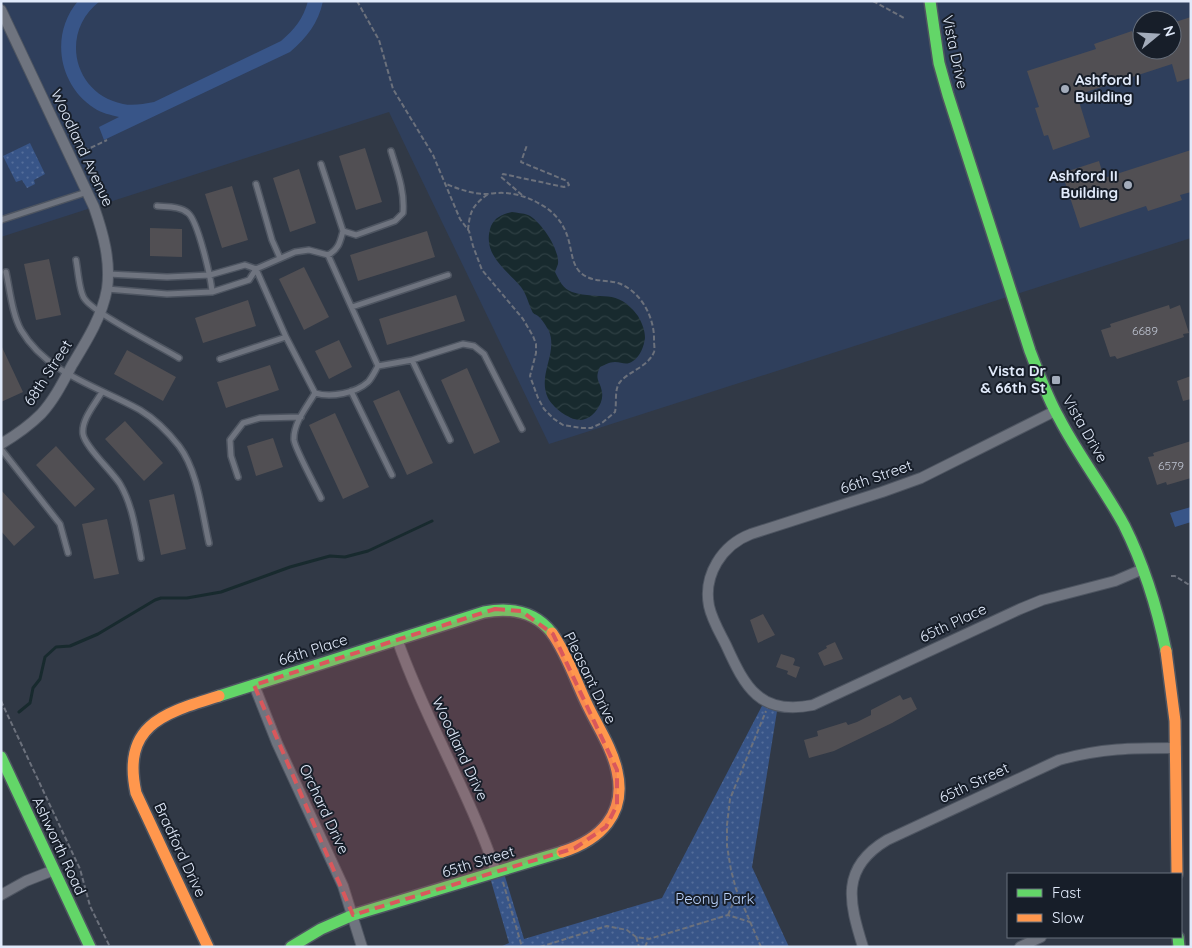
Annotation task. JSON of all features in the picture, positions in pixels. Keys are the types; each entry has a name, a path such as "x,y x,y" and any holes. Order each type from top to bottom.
{"street":[{"name":"Vista Drive","path":"930,1 939,62 951,105 1014,305 1038,372 1055,411 1116,511 1143,569 1156,608 1169,663 1174,704 1176,873"},
{"name":"Woodland Avenue","path":"1,10 87,192 102,230 106,248 108,274 107,289 101,308"},
{"name":"68th Street","path":"1,444 30,425 42,412 68,373 94,327 101,308"},
{"name":"66th Street","path":"774,703 754,692 745,683 710,608 708,594 712,572 725,550 746,536 921,478 1055,411"},
{"name":"65th Place","path":"774,703 800,707 813,705 1020,609 1042,600 1115,581 1143,569"},
{"name":"66th Place","path":"132,765 137,744 144,732 163,715 495,609 509,609 531,616"},
{"name":"Pleasant Drive","path":"531,616 545,625 556,640 614,762"},
{"name":"Woodland Drive","path":"397,639 420,697 471,807 498,871"},
{"name":"Orchard Drive","path":"254,685 277,743 343,886 362,947"},
{"name":"65th Street","path":"863,947 851,904 851,890 859,865 867,855 887,840 1060,760 1104,749 1176,748"},
{"name":"Ashworth Road","path":"1,757 90,947"},
{"name":"65th Street","path":"291,947 318,930 353,915 575,848 597,836 606,827 617,805 619,780 614,762"},
{"name":"Bradford Drive","path":"132,765 132,780 136,793 208,947"},
{"path":"1,894 54,870"},
{"path":"1020,947 1039,938"}],"lane":[{"path":"343,231 356,235 395,221 403,213 402,186 391,150"},
{"path":"107,289 167,294 212,292 249,280 256,269 296,252 309,250 328,255 336,251 343,231 321,164"},
{"path":"256,184 272,240 280,258"},
{"path":"1,220 87,192"},
{"path":"157,206 182,209 190,214 210,275 212,292"},
{"path":"328,255 378,366"},
{"path":"76,260 83,297 179,358"},
{"path":"108,274 167,277 210,275 245,265 256,269 286,337 316,394 324,396 334,396 351,391 368,382 378,366 412,360 463,344 474,346 484,354 522,429"},
{"path":"6,272 16,319 22,331 49,361 102,392 140,410 162,427 180,447 192,470 209,543"},
{"path":"352,307 448,275"},
{"path":"220,359 286,337"},
{"path":"412,360 450,440"},
{"path":"351,391 392,475"},
{"path":"102,392 86,421 83,435 87,444 119,482 126,496 134,522 141,558"},
{"path":"316,394 301,417 294,442 321,498"},
{"path":"238,477 231,456 230,440 243,424 260,418 301,417"},
{"path":"1,449 60,524 68,553"}],"path":[{"path":"357,1 381,45 393,89 432,154 460,219 468,231 482,270 523,318 533,336 536,344 536,353 530,376 538,398 544,408 562,425 575,428 591,428 602,423 615,412 619,383 643,365 654,352 654,334 651,317 643,302 630,290 618,284 586,277 574,263 568,236 561,222 549,210 524,196 502,178 501,175 505,173 564,186 569,185 566,181 521,162 527,145"},
{"path":"873,1 904,18"},
{"path":"84,151 107,140"},
{"path":"446,184 472,192 488,194 498,192 524,196"},
{"path":"468,231 471,212 476,203 488,194"},
{"path":"1171,576 1175,576 1191,586"},
{"path":"1,701 80,869 90,906 110,947"},
{"path":"761,947 730,870 727,846 729,804 774,703"},
{"path":"498,871 522,947"},
{"path":"728,915 738,893"},
{"path":"540,947 607,926 627,930 636,937 649,939 728,915 752,923"},
{"path":"636,937 640,947"},
{"path":"645,947 649,939"}],"highlighted area":[{"path":"495,609 521,611 553,634 617,770 617,805 606,827 575,848 353,915 254,685"}],"shaded area":[{"path":"1,1 1191,1 1191,238 549,444 389,112 1,237"}],"green space":[{"path":"78,1 100,1 87,14 79,29 76,45 77,60 83,75 93,88 106,98 131,105 154,102 281,41 298,23 308,1 323,1 318,17 311,29 290,52 104,140 99,127 119,117 97,110 82,98 72,86 62,58 61,43 64,28 69,14"},
{"path":"30,143 45,174 34,180 35,184 27,188 22,180 16,182 3,156"},
{"path":"1191,507 1191,522 1175,527 1170,513"},
{"name":"Peony Park","path":"765,700 778,705 752,867 789,947 500,947 509,943 489,874 503,870 524,939 662,898"}],"water":[{"path":"512,212 528,215 544,229 553,244 558,258 555,272 566,289 582,294 608,296 623,301 638,316 643,327 644,341 638,357 628,363 613,362 600,367 597,377 602,392 602,400 595,412 585,419 580,420 569,417 554,406 548,398 545,381 551,348 549,331 541,319 532,312 521,287 502,267 489,245 491,226 495,220"}],"building":[{"name":"Ashford I Building","path":"1191,17 1191,78 1177,82 1172,64 1077,95 1090,137 1053,150 1048,135 1044,136 1035,108 1039,107 1027,71 1096,49 1094,44 1132,31 1132,60 1182,60 1182,20"},
{"path":"365,148 382,202 356,210 339,156"},
{"name":"Ashford II Building","path":"1191,150 1191,192 1180,195 1182,200 1148,211 1146,206 1080,228 1062,173 1099,161 1104,178"},
{"path":"299,169 316,223 290,232 273,178"},
{"path":"232,186 248,240 222,248 205,194"},
{"path":"150,228 182,229 182,257 150,256"},
{"path":"427,231 435,257 358,281 350,255"},
{"path":"49,259 61,315 36,320 24,264"},
{"path":"304,267 329,317 304,330 279,279"},
{"path":"456,295 465,321 387,345 379,319"},
{"path":"248,300 256,326 203,343 195,318"},
{"path":"1169,305 1170,309 1180,305 1189,333 1183,334 1184,337 1117,359 1115,356 1110,357 1101,330 1111,327 1110,324"},
{"path":"339,340 352,367 329,379 315,351"},
{"path":"1,345 23,392 1,402"},
{"path":"127,350 176,377 163,401 114,374"},
{"path":"270,365 279,390 226,408 217,382"},
{"path":"467,368 500,442 474,454 441,380"},
{"path":"1191,376 1191,399 1183,401 1177,381"},
{"path":"399,390 433,463 407,475 373,401"},
{"path":"335,413 369,487 343,499 309,425"},
{"path":"125,421 163,463 144,481 105,439"},
{"path":"273,438 283,467 256,476 247,446"},
{"path":"1191,441 1191,478 1167,485 1166,482 1157,485 1148,457 1154,456 1153,453"},
{"path":"56,446 95,489 75,507 36,465"},
{"path":"1,490 35,527 14,546 1,531"},
{"path":"174,494 186,549 161,555 149,500"},
{"path":"107,519 119,574 94,579 82,524"},
{"path":"763,614 775,635 758,643 750,620"},
{"path":"835,642 843,659 824,666 818,653 827,648 826,646"},
{"path":"781,654 794,658 793,665 800,667 796,678 787,674 788,671 776,667"},
{"path":"900,695 903,700 911,697 917,709 834,751 809,758 804,740 818,736 817,731 846,722 848,725 857,722 871,715 871,710"}],"waterway":[{"path":"19,712 30,703 33,688 40,679 45,657 56,647 70,646 98,634 155,600 161,598 187,598 221,592 290,567 330,556 345,557 368,551 432,521"}],"traffic: fast":[{"path":"930,1 939,63 948,95 1030,351 1055,410 1074,445 1116,511 1138,555 1149,586 1166,651"},
{"path":"219,696 484,612 504,610 522,612 538,620 552,633"},
{"path":"1,757 90,947"},
{"path":"291,947 321,929 353,915 562,852"},
{"path":"1178,938 1179,947"}],"traffic: slow":[{"path":"552,633 608,744 615,762 619,786 618,800 608,823 588,840 562,852"},
{"path":"1166,651 1175,721 1177,873"},
{"path":"208,947 136,793 133,770 135,751 141,736 152,725 165,716 181,709 219,696"}],"place":[{"name":"Ashford I Building","path":"1065,89"},
{"name":"Ashford II Building","path":"1128,185"},
{"name":"Vista Dr & 66th St","path":"1056,380"}]}
